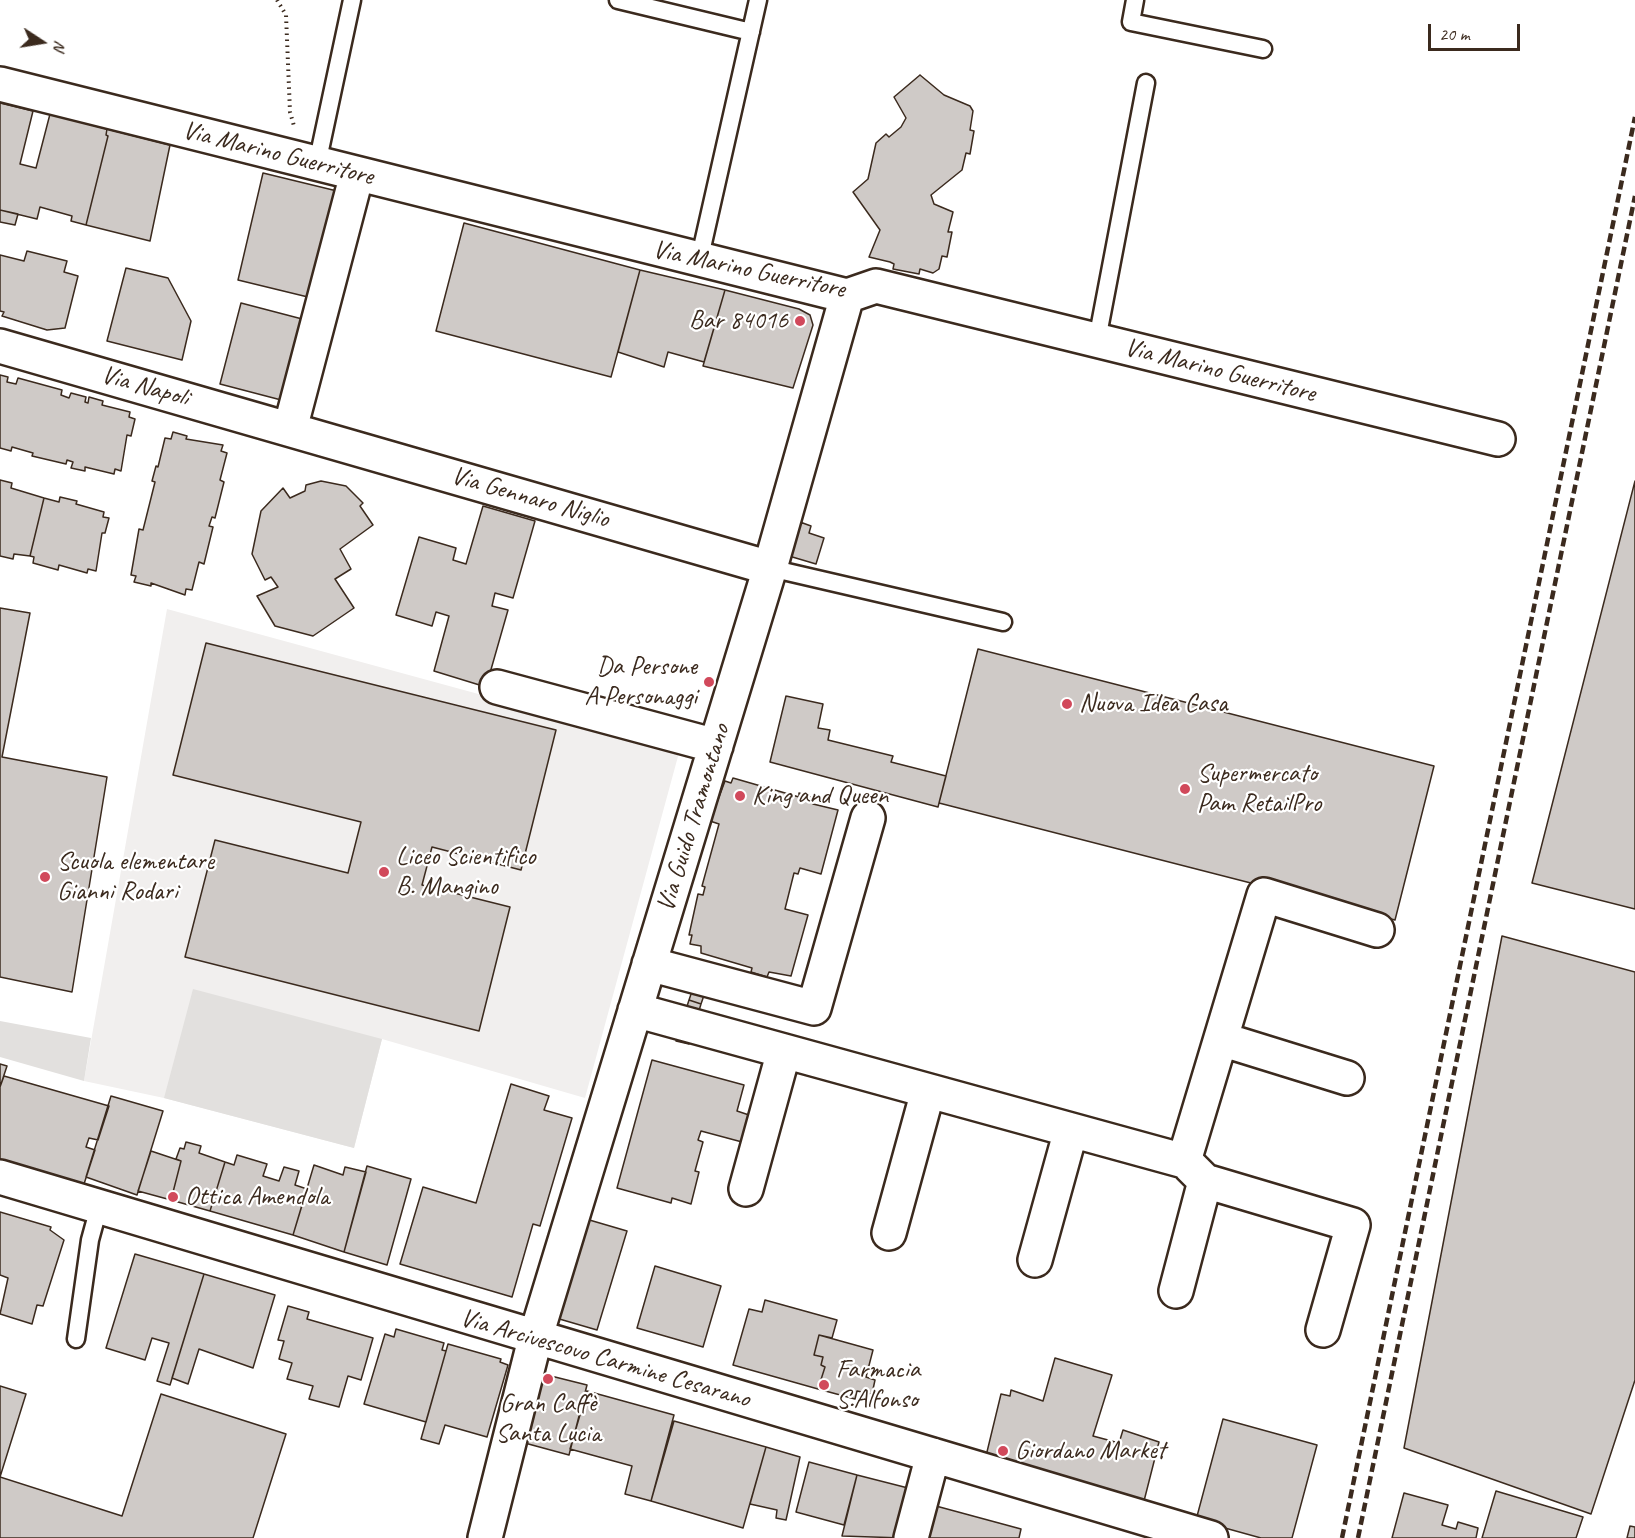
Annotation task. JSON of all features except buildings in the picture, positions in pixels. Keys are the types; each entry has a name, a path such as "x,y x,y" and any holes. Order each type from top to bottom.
{"street":[{"name":"Via Marino Guerritore","path":"0,84 847,297 876,286 1498,439"},
{"path":"290,429 357,174"},
{"name":"Via Guido Tramontano","path":"485,1538 535,1339 770,568 847,297"},
{"name":"Via Napoli","path":"0,346 290,429"},
{"name":"Via Gennaro Niglio","path":"290,429 770,568"},
{"path":"497,687 716,746"},
{"path":"649,964 814,1008 868,818"},
{"path":"1176,1291 1194,1171 1221,1039 1264,896 1377,930"},
{"path":"635,1010 1071,1130 1353,1225 1323,1330"},
{"path":"1221,1039 1347,1078"},
{"path":"746,1189 784,1051"},
{"path":"889,1233 928,1091"},
{"path":"1035,1260 1071,1130"},
{"name":"Via Arcivescovo Carmine Cesarano","path":"0,1177 535,1339 1211,1538"},
{"path":"910,1538 933,1455"}],"lane":[{"path":"317,164 352,0"},
{"path":"618,0 751,32"},
{"path":"699,261 758,0"},
{"path":"1136,0 1131,22 1263,49"},
{"path":"1097,340 1146,83"},
{"path":"770,568 1003,622"},
{"path":"76,1339 90,1240 99,1207"}],"path":[{"path":"277,0 286,15 290,112 296,133"}],"shaded area":[{"name":"Liceo Scientifico B. Mangino","path":"167,609 680,749 585,1098 382,1039 354,1148 164,1098 84,1081"},
{"path":"193,989 382,1039 354,1148 164,1098"},
{"path":"0,1021 91,1038 84,1081 0,1057"}],"railway":[{"path":"1342,1538 1635,117"},
{"path":"1358,1538 1635,196"}],"place":[{"name":"Bar 84016","path":"800,321"},
{"name":"Da Persone A Personaggi","path":"709,682"},
{"name":"Nuova Idea Casa","path":"1067,704"},
{"name":"Supermercato Pam RetailPro","path":"1185,789"},
{"name":"King and Queen","path":"740,796"},
{"name":"Liceo Scientifico B. Mangino","path":"384,872"},
{"name":"Scuola elementare Gianni Rodari","path":"45,877"},
{"name":"Ottica Amendola","path":"173,1197"},
{"name":"Gran Caffè Santa Lucia","path":"548,1379"},
{"name":"Farmacia S.Alfonso","path":"824,1385"},
{"name":"Giordano Market","path":"1003,1451"}]}
